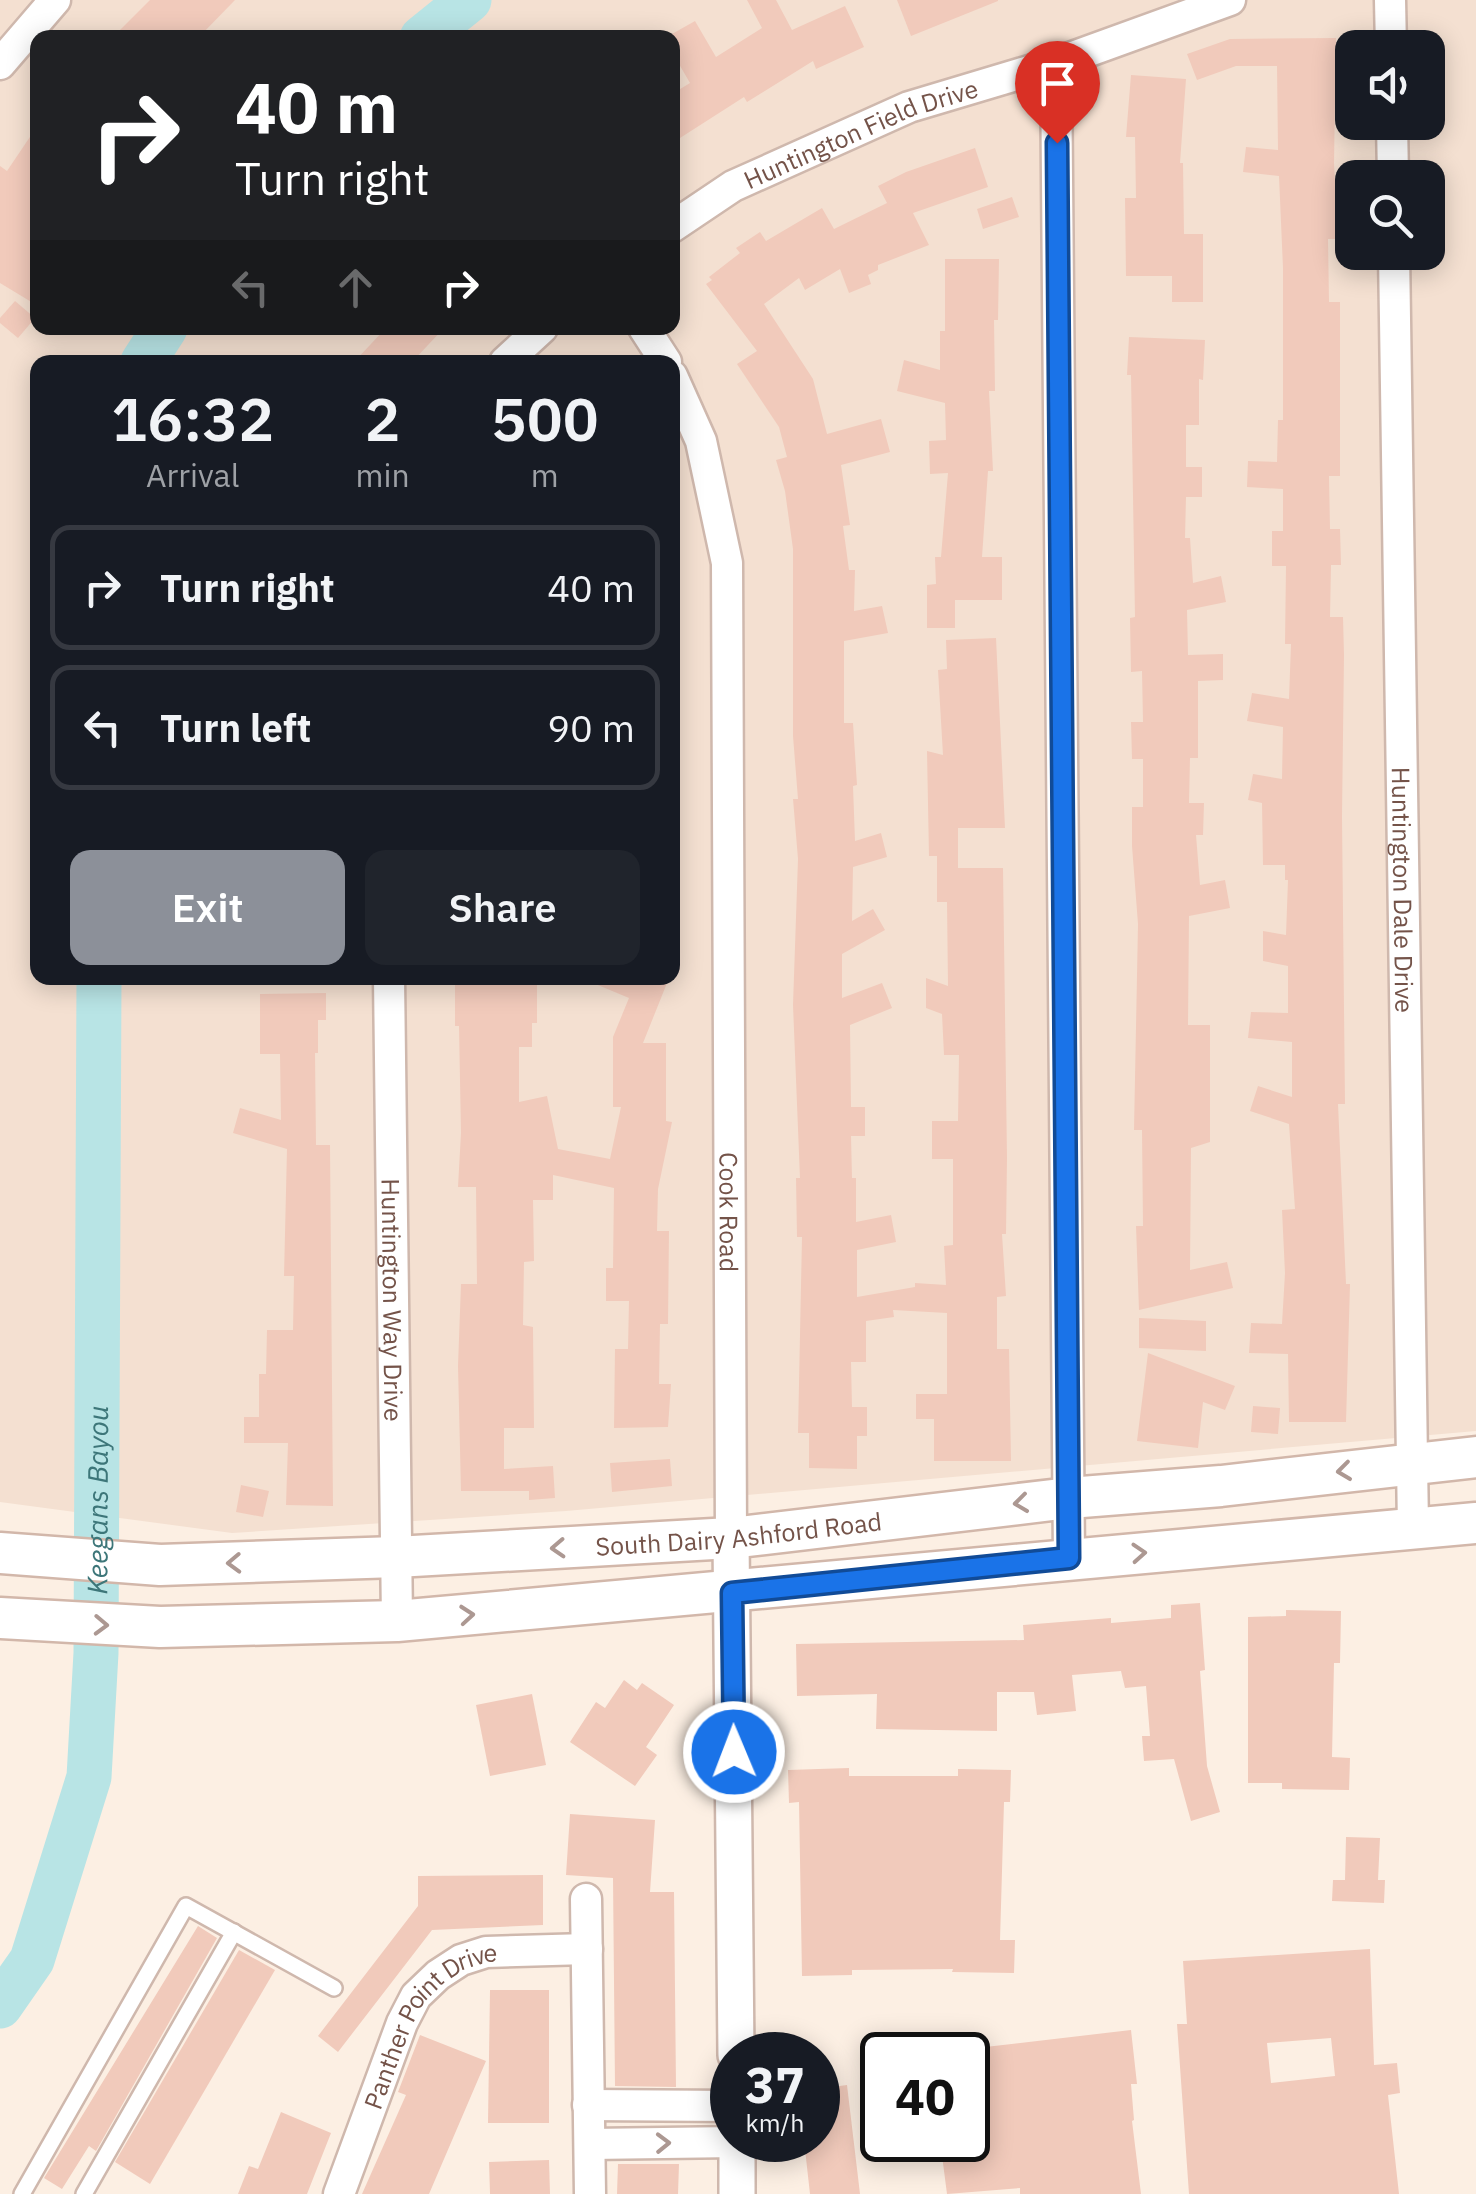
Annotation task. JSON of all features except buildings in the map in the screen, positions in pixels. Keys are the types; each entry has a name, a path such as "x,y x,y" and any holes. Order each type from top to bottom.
{"main road":[{"name":"South Dairy Ashford Road","path":"0,1552 160,1565 731,1538 1069,1498 1476,1458"},
{"path":"0,1618 160,1627 397,1621 1476,1524"}],"street":[{"path":"0,64 56,0"},
{"name":"Huntington Field Drive","path":"680,222 734,186 909,107 1056,63 1230,0"},
{"path":"1390,0 1391,30"},
{"path":"1056,63 1069,1558"},
{"name":"Huntington Dale Drive","path":"1394,270 1413,1528"},
{"path":"513,355 534,335"},
{"name":"Cook Road","path":"680,394 701,441 726,563 736,2032"},
{"name":"Huntington Way Drive","path":"389,985 397,1621"},
{"path":"586,1899 590,2194"},
{"name":"Panther Point Drive","path":"339,2194 402,2023 416,1996 461,1960 486,1952 587,1949"},
{"path":"588,2104 710,2106"},
{"path":"590,2144 710,2142"},
{"path":"736,2194 737,2162"}],"lane":[{"path":"22,2194 186,1906 334,1988"},
{"path":"84,2194 234,1932"}],"shaded area":[{"path":"0,0 1476,0 1476,1431 566,1511 232,1533 0,1502"}],"waterway":[{"name":"Keegans Bayou","path":"432,30 469,0"},
{"name":"Keegans Bayou","path":"148,355 160,335"},
{"name":"Keegans Bayou","path":"0,2006 32,1960 89,1777 96,1653 99,985"}],"route":[{"path":"734,1752 732,1593 1069,1558 1057,143"}]}
